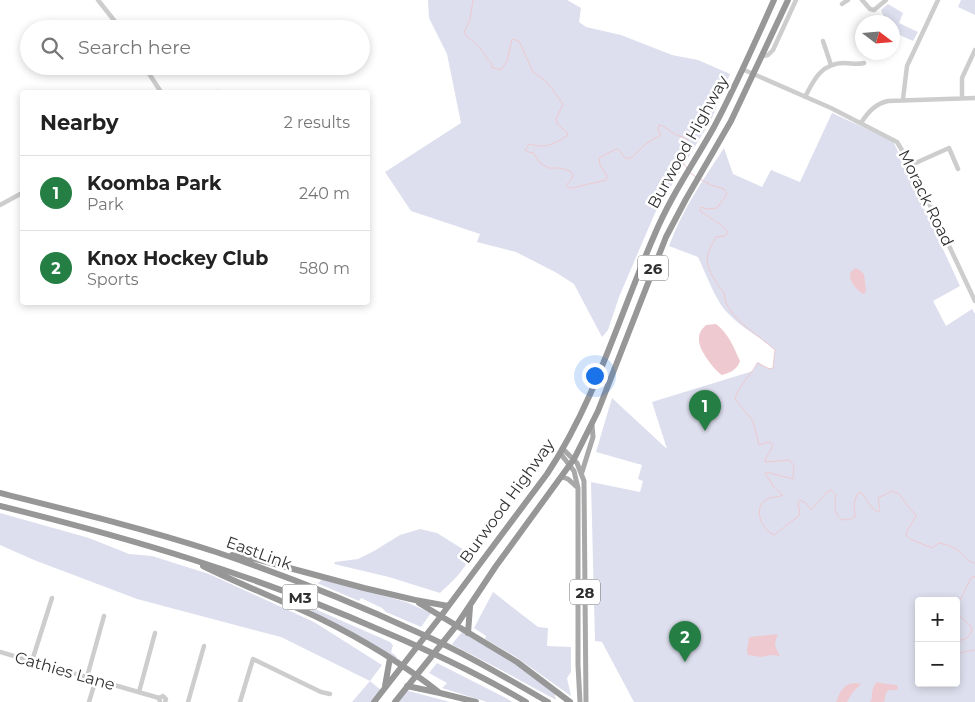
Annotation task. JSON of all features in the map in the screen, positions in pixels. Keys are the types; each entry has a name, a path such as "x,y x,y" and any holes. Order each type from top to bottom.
{"highway":[{"name":"Burwood Highway","path":"374,702 441,616 547,474 562,451 585,407 654,235 720,116 774,0"},
{"name":"Burwood Highway","path":"395,702 456,626 496,566 572,462 592,425 662,248 691,189 731,121 788,0"},
{"path":"613,340 622,350"},
{"name":"EastLink","path":"0,493 91,516 216,552 320,590 453,649 548,702"},
{"name":"EastLink","path":"0,506 83,527 224,569 285,591 445,659 526,702"},
{"path":"216,552 256,559 415,600 448,606"},
{"path":"187,558 318,617 356,637 440,692"},
{"path":"415,600 517,662 570,702"},
{"path":"468,633 470,605"},
{"path":"384,688 390,658"},
{"path":"407,686 440,692 476,702"}],"main road":[{"path":"582,472 593,437 592,425"},
{"name":"28","path":"562,451 582,472 585,488 586,702"},
{"name":"28","path":"572,462 578,488 578,665 580,702"},
{"path":"562,477 578,488"},
{"path":"578,553 585,554"}],"street":[{"path":"98,0 114,20"},
{"name":"Burwood Highway","path":"763,56 768,55 773,50 796,0"},
{"path":"842,4 848,0"},
{"path":"862,0 870,9 874,10 886,0"},
{"path":"905,99 904,80 907,66 938,0"},
{"path":"823,41 831,65"},
{"path":"962,98 962,78 975,50"},
{"path":"805,96 817,75 831,65 864,63"},
{"name":"Morack Road","path":"742,69 805,96 897,142 911,165 975,301"},
{"path":"150,75 160,90"},
{"path":"861,123 866,114 876,105 888,101 975,98"},
{"path":"911,165 949,148 958,169"},
{"path":"0,205 20,194"},
{"path":"32,661 52,598"},
{"path":"87,677 104,616"},
{"path":"139,692 155,633"},
{"path":"188,702 204,646"},
{"name":"Cathies Lane","path":"0,652 96,679 160,700 164,696 167,701"},
{"path":"240,702 253,659 321,692 330,694"},
{"path":"89,702 96,679"}],"shaded area":[{"path":"428,0 567,0 581,8 579,22 586,27 621,35 672,55 698,60 730,74 712,118 655,213 619,297 608,330 602,337 574,284 516,252 477,242 480,234 411,211 385,172 461,123 447,54 429,18"},
{"path":"961,0 975,0 975,15 958,7"},
{"path":"888,4 903,13 900,20 900,15 883,15 881,10"},
{"path":"900,23 918,32 913,41 900,35"},
{"path":"832,113 893,141 960,286 933,301 946,326 972,309 975,314 975,702 634,702 602,642 595,641 591,482 640,492 643,481 638,479 642,465 596,452 612,398 667,449 652,402 753,371 758,362 767,368 773,368 775,350 736,321 724,309 698,257 669,246 680,220 724,148 733,174 762,187 771,170 800,182"},
{"path":"855,268 864,274 866,291 864,294 852,283 850,273"},
{"path":"716,324 733,345 740,361 737,367 722,375 707,359 699,343 703,328 706,325"},
{"path":"0,513 89,538 129,554 152,556 209,574 314,622 382,665 370,681 281,637 137,599 34,560 0,545"},
{"path":"420,529 437,533 469,553 462,570 440,593 389,577 334,564 335,562 358,559 400,535"},
{"path":"321,579 406,602 431,613 421,627 386,612 382,608 361,598 359,601 317,583"},
{"path":"493,592 538,627 548,628 547,646 571,647 571,672 567,678 571,696 516,657 485,639 486,636 474,628"},
{"path":"306,607 315,609 390,642 393,645 391,652 397,657 305,609"},
{"path":"462,632 513,662 554,691 556,700 453,645"},
{"path":"778,634 775,646 780,656 761,657 748,655 749,637"},
{"path":"437,663 513,702 487,702 442,688 447,683 429,673"},
{"path":"370,681 382,691 374,702 352,702"},
{"path":"877,682 897,685 898,688 897,690 889,690 886,693 884,702 870,702 873,688"},
{"path":"855,683 861,684 852,693 847,702 836,702 845,687"},
{"path":"405,690 450,702 395,702"}],"waterway":[{"path":"473,0 470,20 464,32 480,48 492,64 491,67 501,70 507,61 512,39 519,41 533,72 547,82 563,104 556,119 557,124 568,133 567,136 549,145 531,144 525,150 533,152 539,162 548,168 560,168 570,171 573,175 566,185 569,188 606,180 607,176 600,165 599,158 616,149 626,159 632,157 647,143 661,135 658,130 659,125 688,140 678,157 678,160 687,168"},
{"path":"689,172 696,177"},
{"path":"700,179 724,189 727,194 717,208 707,209 701,207 700,211 728,232 725,236 716,237 708,253 707,263 711,274 724,293 726,304 737,318 775,350 773,368 770,369 757,363 735,399 753,421 759,445 769,442 773,445 765,462 790,460 794,466 793,479 765,473 774,487 783,495 766,499 761,505 759,515 763,525 774,535 800,515 798,502 800,500 806,503 811,510 831,490 836,495 835,506 837,515 844,520 849,520 855,517 854,504 857,494 861,492 873,509 878,512 880,509 878,498 892,491 898,493 916,516 907,531 906,535 910,539 932,548 939,543 947,545 975,563"},
{"path":"960,600 971,578 975,576 975,578"},
{"path":"960,616 972,629 967,638 960,640"},
{"path":"960,653 975,650"}],"place":[{"name":"Koomba Park","path":"705,431"},
{"name":"Knox Hockey Club","path":"685,662"}]}
